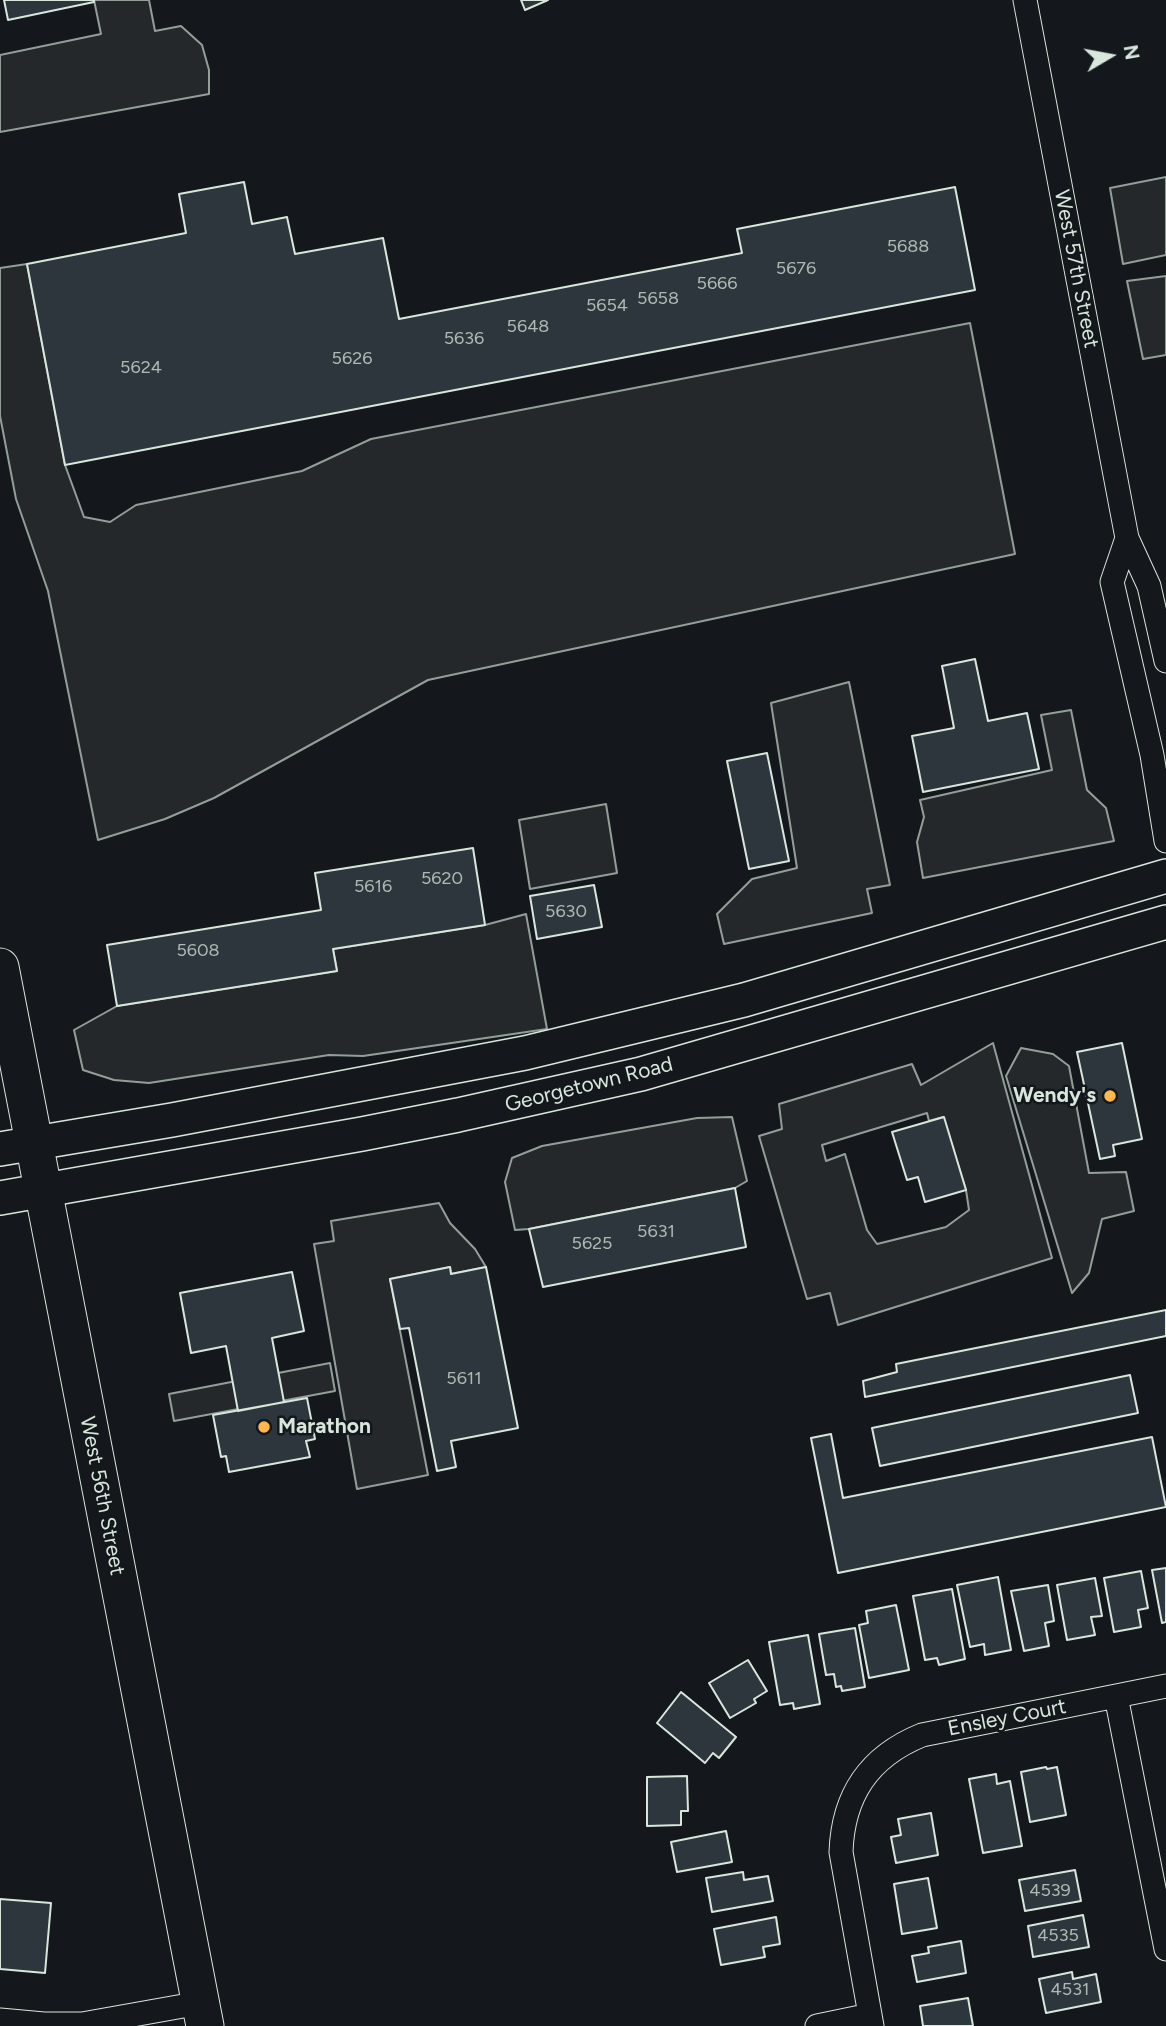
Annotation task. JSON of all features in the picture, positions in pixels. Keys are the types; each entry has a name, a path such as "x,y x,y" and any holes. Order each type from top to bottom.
{"main road":[{"path":"17,1146 172,1120 525,1053 744,1000 1166,876"},
{"name":"Georgetown Road","path":"0,1198 458,1115 641,1074 1166,922"},
{"name":"West 56th Street","path":"0,967 17,1146 43,1191 202,2014"}],"street":[{"name":"West 57th Street","path":"1025,0 1127,538 1150,586 1166,661"},
{"name":"West 57th Street","path":"1127,538 1112,582 1152,755 1166,841"},
{"name":"Ensley Court","path":"871,2021 841,1852 842,1832 849,1805 862,1779 889,1752 922,1735 1166,1686"},
{"path":"1116,1696 1166,1949"},
{"path":"0,2021 82,2024 202,2014"},
{"path":"817,2026 871,2021"}],"shaded area":[{"path":"94,0 149,0 155,31 181,26 202,45 209,70 209,94 0,132 0,55 101,34"},
{"path":"1166,177 1166,255 1123,264 1110,188"},
{"path":"27,264 65,465 84,517 110,522 136,505 302,471 371,439 970,323 1015,554 428,680 214,798 165,819 98,840 48,591 16,499 0,416 0,268"},
{"path":"1166,276 1166,355 1143,359 1127,281"},
{"path":"849,682 890,885 867,889 872,913 724,944 717,914 752,879 797,868 771,703"},
{"path":"1071,710 1087,790 1106,808 1114,841 923,878 917,842 924,817 920,800 1052,770 1041,715"},
{"path":"606,804 617,873 530,889 519,820"},
{"path":"526,914 547,1029 363,1056 329,1055 149,1083 114,1080 83,1070 74,1030 117,1006 337,971 333,949 485,925"},
{"path":"993,1043 1052,1258 838,1325 830,1293 807,1299 759,1136 782,1129 779,1104 912,1064 921,1085","holes":["927,1113 929,1121 943,1117 966,1190 969,1210 946,1227 877,1244 867,1230 845,1154 826,1161 822,1145"]},
{"path":"1021,1048 1053,1054 1069,1066 1089,1173 1126,1172 1134,1211 1102,1219 1089,1273 1072,1293 1006,1076"},
{"path":"732,1117 747,1181 735,1188 515,1230 505,1182 512,1158 542,1146 697,1118"},
{"path":"439,1203 450,1223 475,1249 486,1267 451,1274 450,1267 390,1279 428,1475 357,1489 314,1244 334,1241 331,1221"},
{"path":"330,1363 335,1391 174,1421 169,1394"}],"building":[{"path":"4,0 94,0 94,2 8,20"},
{"path":"521,0 548,0 525,10"},
{"path":"244,182 252,224 287,217 295,254 383,238 399,319 742,253 737,229 955,187 975,290 65,465 27,264 186,233 179,194"},
{"path":"975,659 988,721 1027,713 1039,769 923,792 912,736 954,728 942,666"},
{"path":"767,753 789,861 749,869 727,761"},
{"path":"473,848 485,925 333,949 337,971 117,1006 107,945 321,910 315,873"},
{"path":"594,885 602,927 537,939 530,896"},
{"name":"Wendy's","path":"1122,1043 1142,1139 1113,1145 1115,1156 1100,1159 1077,1052"},
{"path":"944,1117 966,1190 925,1202 918,1177 907,1180 892,1132"},
{"path":"735,1188 746,1247 543,1287 529,1229"},
{"path":"450,1267 451,1274 486,1267 518,1428 451,1441 456,1467 437,1471 409,1328 400,1329 390,1279"},
{"path":"292,1272 304,1331 272,1338 284,1402 238,1411 226,1346 191,1353 180,1293"},
{"path":"1166,1310 1166,1336 865,1397 863,1381 897,1372 896,1364"},
{"path":"1130,1375 1138,1413 880,1466 872,1428"},
{"name":"Marathon","path":"307,1398 315,1439 306,1441 310,1457 229,1472 226,1456 221,1457 213,1415"},
{"path":"831,1434 843,1498 1152,1437 1166,1507 838,1573 811,1438"},
{"path":"1166,1568 1166,1622 1162,1623 1152,1570"},
{"path":"1141,1571 1148,1608 1138,1610 1141,1627 1114,1632 1104,1578"},
{"path":"998,1577 1011,1650 985,1655 984,1644 970,1647 957,1585"},
{"path":"1095,1578 1102,1616 1091,1617 1095,1635 1067,1640 1057,1585"},
{"path":"1048,1585 1054,1621 1045,1623 1049,1646 1024,1651 1011,1591"},
{"path":"952,1589 965,1659 939,1665 937,1658 925,1660 913,1596"},
{"path":"896,1605 909,1670 869,1678 859,1625 868,1623 866,1611"},
{"path":"855,1628 865,1687 842,1691 841,1686 836,1687 834,1674 826,1675 819,1634"},
{"path":"808,1635 820,1704 794,1709 793,1703 780,1705 769,1642"},
{"path":"748,1660 767,1691 754,1699 756,1703 730,1718 709,1683"},
{"path":"681,1692 736,1737 719,1758 713,1753 705,1763 657,1723"},
{"path":"1057,1767 1066,1815 1030,1822 1021,1772"},
{"path":"996,1774 997,1784 1010,1781 1022,1846 983,1853 969,1779"},
{"path":"687,1776 688,1811 681,1811 681,1825 647,1826 647,1777"},
{"path":"931,1813 938,1855 896,1863 891,1837 901,1835 898,1819"},
{"path":"726,1831 732,1862 677,1872 671,1842"},
{"path":"1075,1870 1081,1901 1025,1911 1019,1880"},
{"path":"743,1872 744,1880 768,1876 773,1901 712,1912 706,1878"},
{"path":"928,1878 937,1928 902,1934 894,1884"},
{"path":"0,1899 51,1903 45,1973 0,1969"},
{"path":"1083,1915 1089,1947 1033,1957 1028,1926"},
{"path":"776,1917 780,1944 763,1947 765,1957 721,1965 714,1929"},
{"path":"961,1941 966,1973 917,1982 912,1956 929,1953 928,1947"},
{"path":"1072,1972 1073,1979 1096,1974 1101,2002 1046,2013 1039,1979"},
{"path":"968,1998 973,2026 923,2026 920,2006"}],"place":[{"name":"Wendy's","path":"1110,1096"},
{"name":"Marathon","path":"264,1427"}]}
